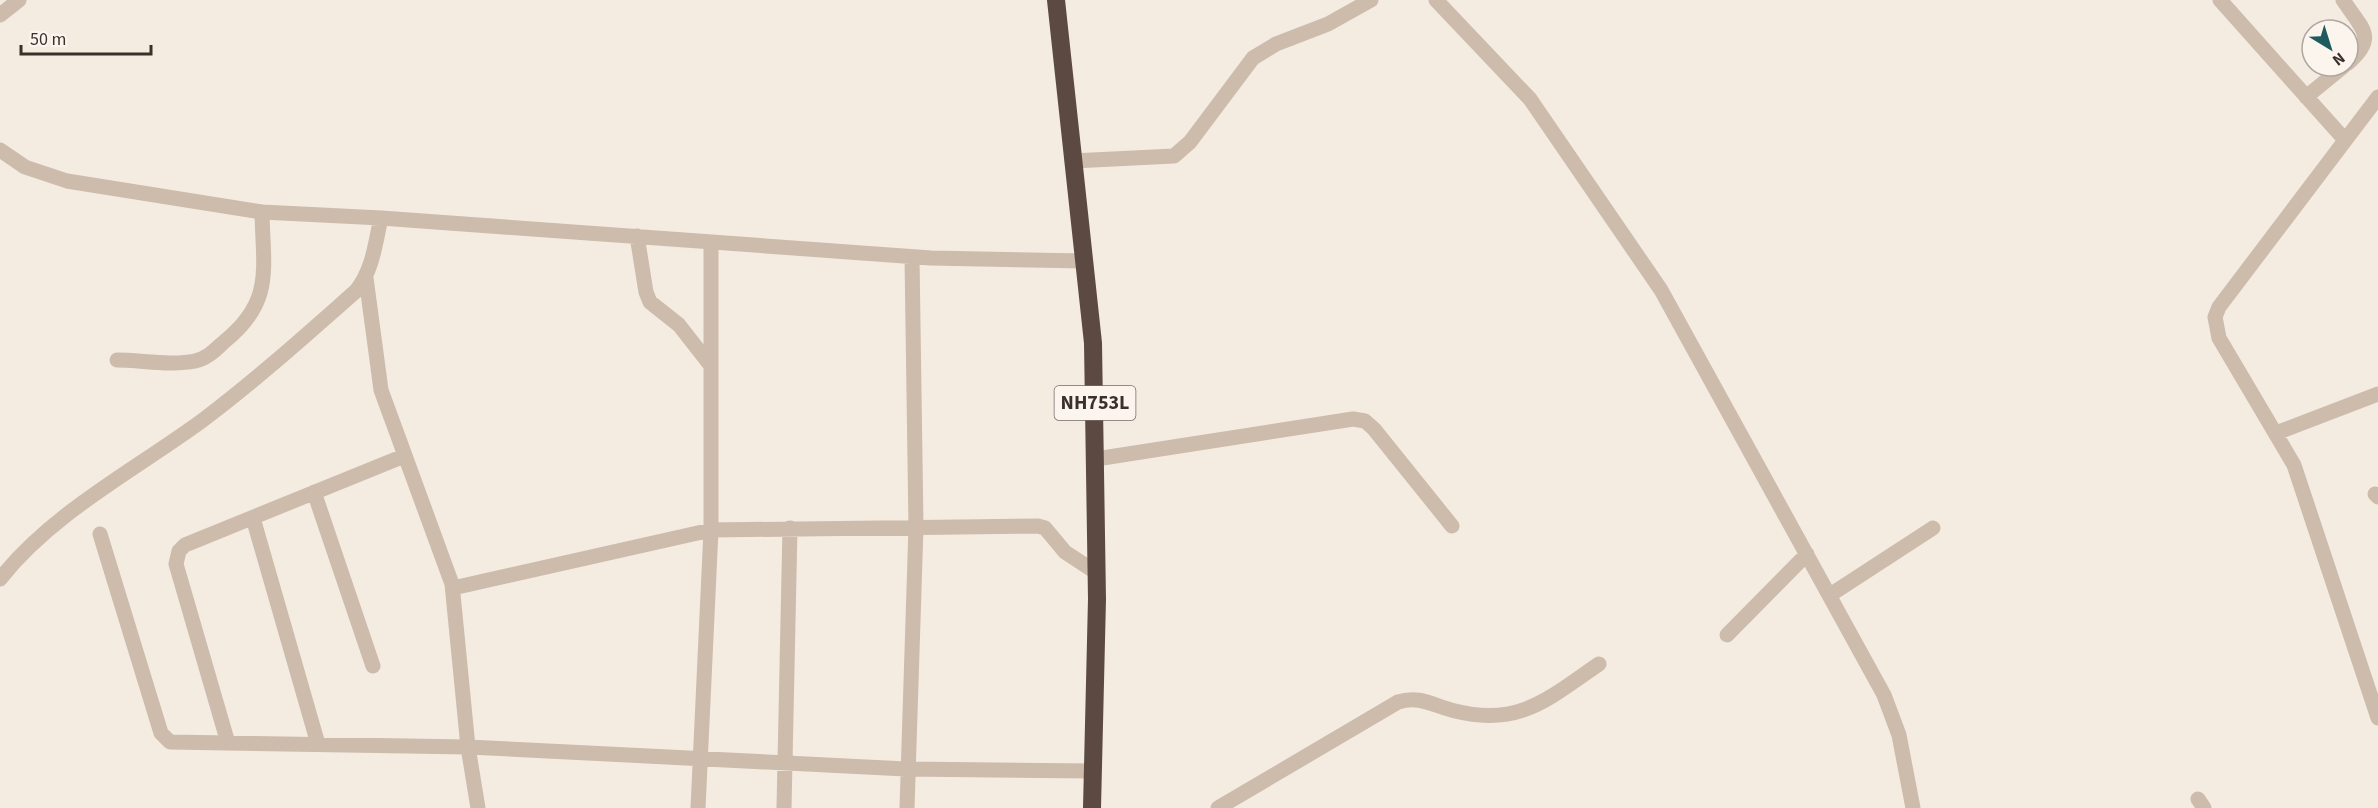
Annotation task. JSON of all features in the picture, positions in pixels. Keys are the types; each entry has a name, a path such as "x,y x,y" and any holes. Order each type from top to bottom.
{"highway":[{"name":"NH753L","path":"1056,0 1093,343 1097,573 1092,808"}],"street":[{"path":"0,15 19,0"},
{"path":"1072,161 1174,156 1190,142 1252,58 1276,44 1328,24 1371,0"},
{"path":"1436,0 1530,99 1661,290 1830,595 1894,718 1913,808"},
{"path":"2220,0 2345,140"},
{"path":"2343,0 2355,18"},
{"path":"2360,26 2367,42 2360,53"},
{"path":"2306,97 2329,78"},
{"path":"2378,96 2218,307 2215,317 2219,338 2276,433 2300,480 2378,718"},
{"path":"0,150 25,167 67,181 262,212 381,218 912,257 1085,261"},
{"path":"117,360 193,362 208,355 242,328 258,303 262,289 262,212"},
{"path":"381,218 366,278 381,390 453,588 468,747 478,808"},
{"path":"637,236 646,292 650,302 680,325 711,366"},
{"path":"698,808 711,530 711,242"},
{"path":"907,808 906,769 916,527 912,257"},
{"path":"0,579 16,559 50,530 219,407 345,300 366,278"},
{"path":"2276,433 2378,394"},
{"path":"1096,459 1353,419 1365,421 1374,429 1452,526"},
{"path":"228,743 176,564 177,557 186,545 404,456"},
{"path":"314,492 373,666"},
{"path":"253,518 318,744"},
{"path":"453,588 711,530 790,528 1038,526 1045,528 1065,552 1097,573"},
{"path":"784,808 790,528"},
{"path":"1830,595 1933,528"},
{"path":"100,534 163,737 170,742 468,747 906,769 1093,771"},
{"path":"1727,635 1807,554"},
{"path":"1218,808 1398,702 1411,698 1423,699 1448,709 1479,716 1514,713 1543,703 1599,664"}]}
